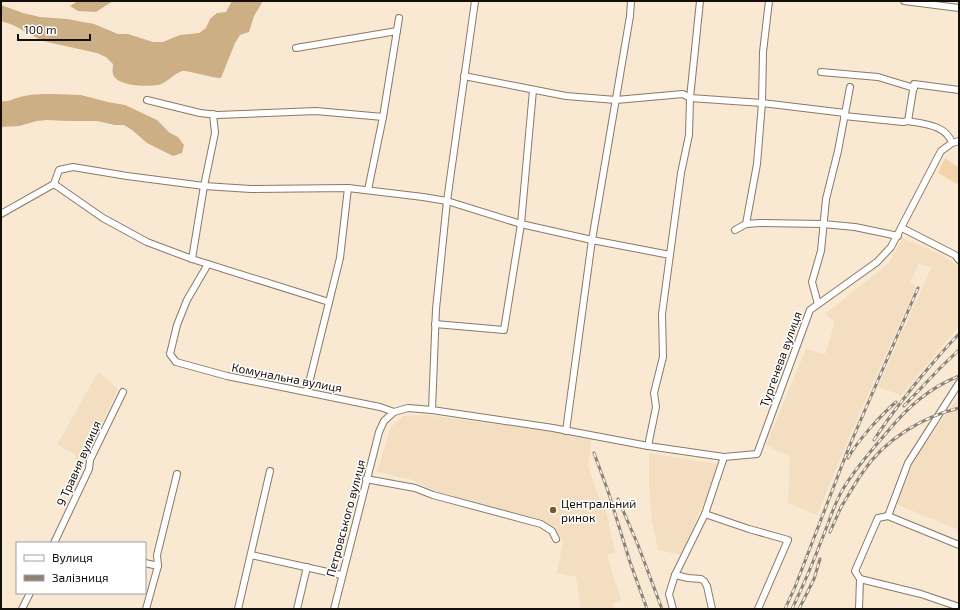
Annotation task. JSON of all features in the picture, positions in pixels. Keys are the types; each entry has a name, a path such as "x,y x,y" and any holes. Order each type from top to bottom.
{"street":[{"path":"432,410 435,324 447,201 475,1"},
{"path":"566,431 592,240 630,16 631,1"},
{"path":"648,446 656,407 654,393 663,357 662,314 681,173 689,136 690,98 700,1"},
{"path":"746,224 757,164 762,103 763,52 769,1"},
{"path":"904,1 959,8"},
{"path":"368,190 383,118 399,18"},
{"path":"296,48 397,31"},
{"path":"821,72 878,77 914,88"},
{"path":"464,76 566,96 616,100 683,94 690,98 762,103 896,122 908,121 940,128 950,135 952,143"},
{"path":"908,121 914,84 959,90"},
{"path":"818,304 812,282 821,251 826,199 838,151 850,86"},
{"path":"435,324 504,330 520,224 533,90"},
{"path":"146,100 200,113 213,114 316,112 383,118"},
{"path":"192,259 204,186 215,133 213,114"},
{"name":"Тургенева вулиця","path":"724,457 757,454 810,310 877,262 891,247 941,151 952,143 959,141"},
{"path":"1,214 54,184 59,170 73,167 204,186 251,189 348,188 447,201 520,224 670,255"},
{"path":"54,184 103,218 147,242 192,259 329,302"},
{"path":"307,391 340,258 348,188"},
{"path":"735,230 746,224 760,223 823,224 855,227 898,236"},
{"path":"902,228 955,255 959,260"},
{"name":"Комунальна вулиця","path":"208,264 187,300 177,325 170,354 176,362 227,376 307,391 380,407 394,412"},
{"path":"888,516 908,463 959,383"},
{"name":"9 Травня вулиця","path":"54,542 89,468 90,460 123,392"},
{"path":"394,412 408,408 432,410 566,431 648,446 724,457 705,514 675,575 669,594 673,609"},
{"name":"Петровського вулиця","path":"334,609 379,432 384,421 394,412"},
{"path":"238,609 270,471"},
{"path":"146,609 158,566 157,555 177,474"},
{"path":"366,479 415,488 433,495 541,524 552,531 556,538"},
{"path":"705,514 788,540 758,609"},
{"path":"859,609 860,579 855,571 878,518 888,516 959,545"},
{"path":"251,555 342,575"},
{"path":"146,563 158,566"},
{"path":"297,609 307,567"},
{"path":"675,575 704,580 707,586 712,609"},
{"path":"860,579 921,594 959,607"},
{"path":"22,609 30,594"}],"shaded area":[{"path":"78,1 113,1 96,12 78,11 70,6"},
{"path":"232,1 263,1 254,16 249,32 240,35 235,43 221,78 182,71 161,84 153,86 132,85 120,81 115,78 113,74 113,64 106,57 97,53 47,42 13,25 1,21 1,5 40,17 67,19 94,24 118,34 128,34 153,42 163,42 180,35 199,33 206,28 210,19 217,13 226,12"},
{"path":"30,95 81,95 125,105 157,120 170,133 178,137 184,145 182,153 173,156 147,143 124,125 115,125 97,121 47,120 19,126 1,127 1,101 7,101"},
{"path":"945,158 959,168 959,185 938,173"},
{"path":"903,238 938,253 957,265 959,270 959,326 901,395 878,387 931,268 919,263 910,282 916,286 847,442 817,515 788,503 790,457 766,445 806,349 825,354 835,322 825,314 889,263"},
{"path":"98,372 118,389 82,466 75,461 76,455 57,445"},
{"path":"959,396 959,530 896,504 917,455"},
{"name":"Центральний ринок","path":"425,415 592,436 588,466 600,501 604,501 615,552 607,555 621,600 613,603 615,608 581,609 576,577 557,573 563,541 554,529 545,526 545,523 517,517 516,513 482,507 451,498 451,495 441,493 413,480 377,472 391,427 403,416"},
{"path":"649,453 717,464 708,493 681,555 658,550 652,521 649,485"}],"railway":[{"path":"785,609 795,587 849,447 918,288"},
{"path":"874,440 890,416 920,378 959,334"},
{"path":"904,406 959,350"},
{"path":"792,609 837,501 853,473 911,406 938,386 959,376"},
{"path":"848,458 870,428 896,402"},
{"path":"840,509 872,460 893,440 905,431 931,417 959,408"},
{"path":"594,453 647,609"},
{"path":"618,499 638,545 662,609"},
{"path":"830,532 842,505"},
{"path":"799,609 814,579 820,559"}],"place":[{"name":"Центральний ринок","path":"553,510"}]}
